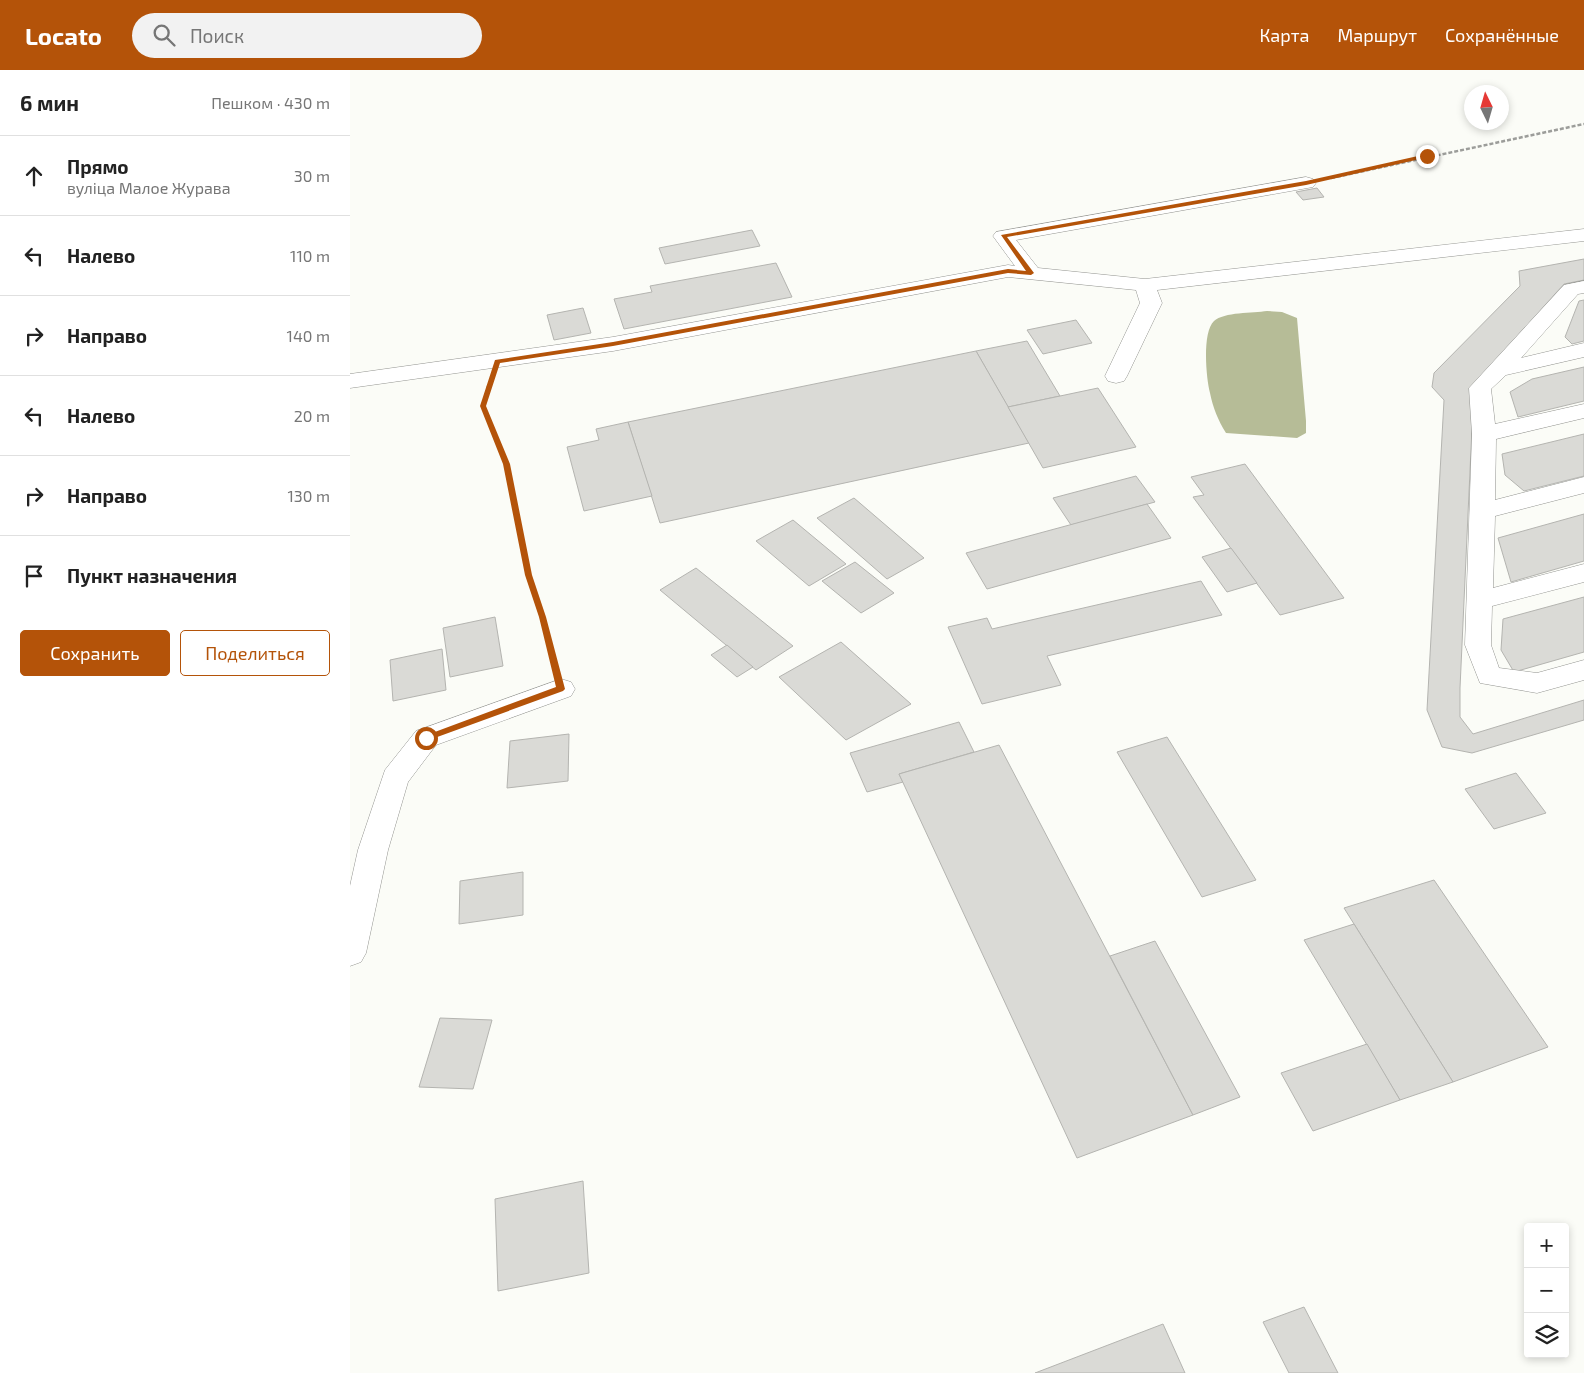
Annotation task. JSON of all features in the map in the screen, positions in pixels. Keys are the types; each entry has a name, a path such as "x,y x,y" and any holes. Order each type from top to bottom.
{"street":[{"path":"1031,273 1003,236 1306,183"},
{"path":"350,381 497,362 613,344 1008,271 1145,285 1584,235"},
{"path":"1116,376 1151,303 1145,285"},
{"path":"1584,287 1571,289 1480,388 1484,434 1478,645 1488,676 1537,683 1584,670"},
{"path":"1498,370 1584,350"},
{"path":"1484,434 1584,411"},
{"path":"1483,511 1584,485"},
{"path":"1479,602 1584,572"},
{"path":"350,953 373,850 395,778 426,738 561,689"}],"path":[{"path":"1306,183 1584,124"},
{"path":"497,362 483,406 507,464 529,575 561,689"}],"shaded area":[{"path":"1267,311 1282,312 1297,318 1306,433 1297,438 1226,433 1216,414 1211,398 1206,356 1206,345 1210,327 1214,321 1225,316"}],"building":[{"path":"1317,188 1324,197 1303,200 1296,192"},
{"path":"752,230 760,246 665,264 659,248"},
{"path":"1584,259 1584,280 1564,284 1474,384 1460,717 1473,734 1584,700 1584,720 1472,753 1442,747 1427,710 1444,400 1432,387 1434,373 1520,286 1519,271"},
{"path":"776,263 792,297 624,329 614,299 652,292 650,286"},
{"path":"1584,300 1584,341 1572,344 1565,337 1579,301"},
{"path":"583,308 591,333 554,340 547,315"},
{"path":"1076,320 1092,343 1043,354 1027,330"},
{"path":"1027,341 1060,396 1008,407 976,351"},
{"path":"976,351 1029,443 660,523 628,422"},
{"path":"1584,367 1584,401 1518,417 1510,392 1532,379"},
{"path":"1098,388 1136,447 1043,468 1008,407"},
{"path":"628,422 652,496 584,511 567,447 599,440 596,429"},
{"path":"1584,434 1584,476 1524,491 1505,475 1502,454"},
{"path":"1245,464 1344,598 1280,615 1193,497 1204,495 1191,477"},
{"path":"1136,476 1155,502 1071,525 1053,498"},
{"path":"854,498 924,558 887,579 817,518"},
{"path":"1147,504 1171,538 987,589 966,553"},
{"path":"1584,514 1584,561 1511,582 1498,538"},
{"path":"793,520 846,564 809,586 756,541"},
{"path":"1231,548 1257,583 1227,592 1202,557"},
{"path":"855,562 894,593 861,613 822,581"},
{"path":"696,568 793,646 756,670 660,590"},
{"path":"1201,581 1222,615 1047,656 1061,685 982,704 948,627 987,618 992,629"},
{"path":"1584,597 1584,652 1514,672 1501,650 1503,619"},
{"path":"495,617 503,666 450,677 443,628"},
{"path":"841,642 911,704 846,740 779,677"},
{"path":"727,645 753,667 737,677 711,655"},
{"path":"442,649 446,690 393,701 390,660"},
{"path":"959,722 974,752 899,774 903,782 867,792 850,753"},
{"path":"569,734 568,781 507,788 510,741"},
{"path":"1167,737 1256,880 1202,897 1117,752"},
{"path":"999,745 1193,1115 1077,1158 899,774"},
{"path":"1516,773 1546,813 1494,829 1465,789"},
{"path":"523,872 523,915 459,924 460,881"},
{"path":"1434,880 1548,1047 1453,1082 1344,908"},
{"path":"1354,924 1453,1082 1400,1100 1304,940"},
{"path":"1155,941 1240,1097 1193,1115 1110,956"},
{"path":"440,1018 492,1020 473,1089 419,1087"},
{"path":"1367,1044 1400,1100 1313,1131 1281,1073"},
{"path":"583,1181 589,1273 498,1291 495,1199"},
{"path":"1304,1307 1338,1373 1289,1373 1263,1322"},
{"path":"1163,1324 1185,1373 1035,1373"}],"route":[{"path":"426,738 561,689 529,575 507,464 483,406 487,388 497,362 613,344 1008,271 1031,273 1003,236 1306,183 1427,156"}]}
